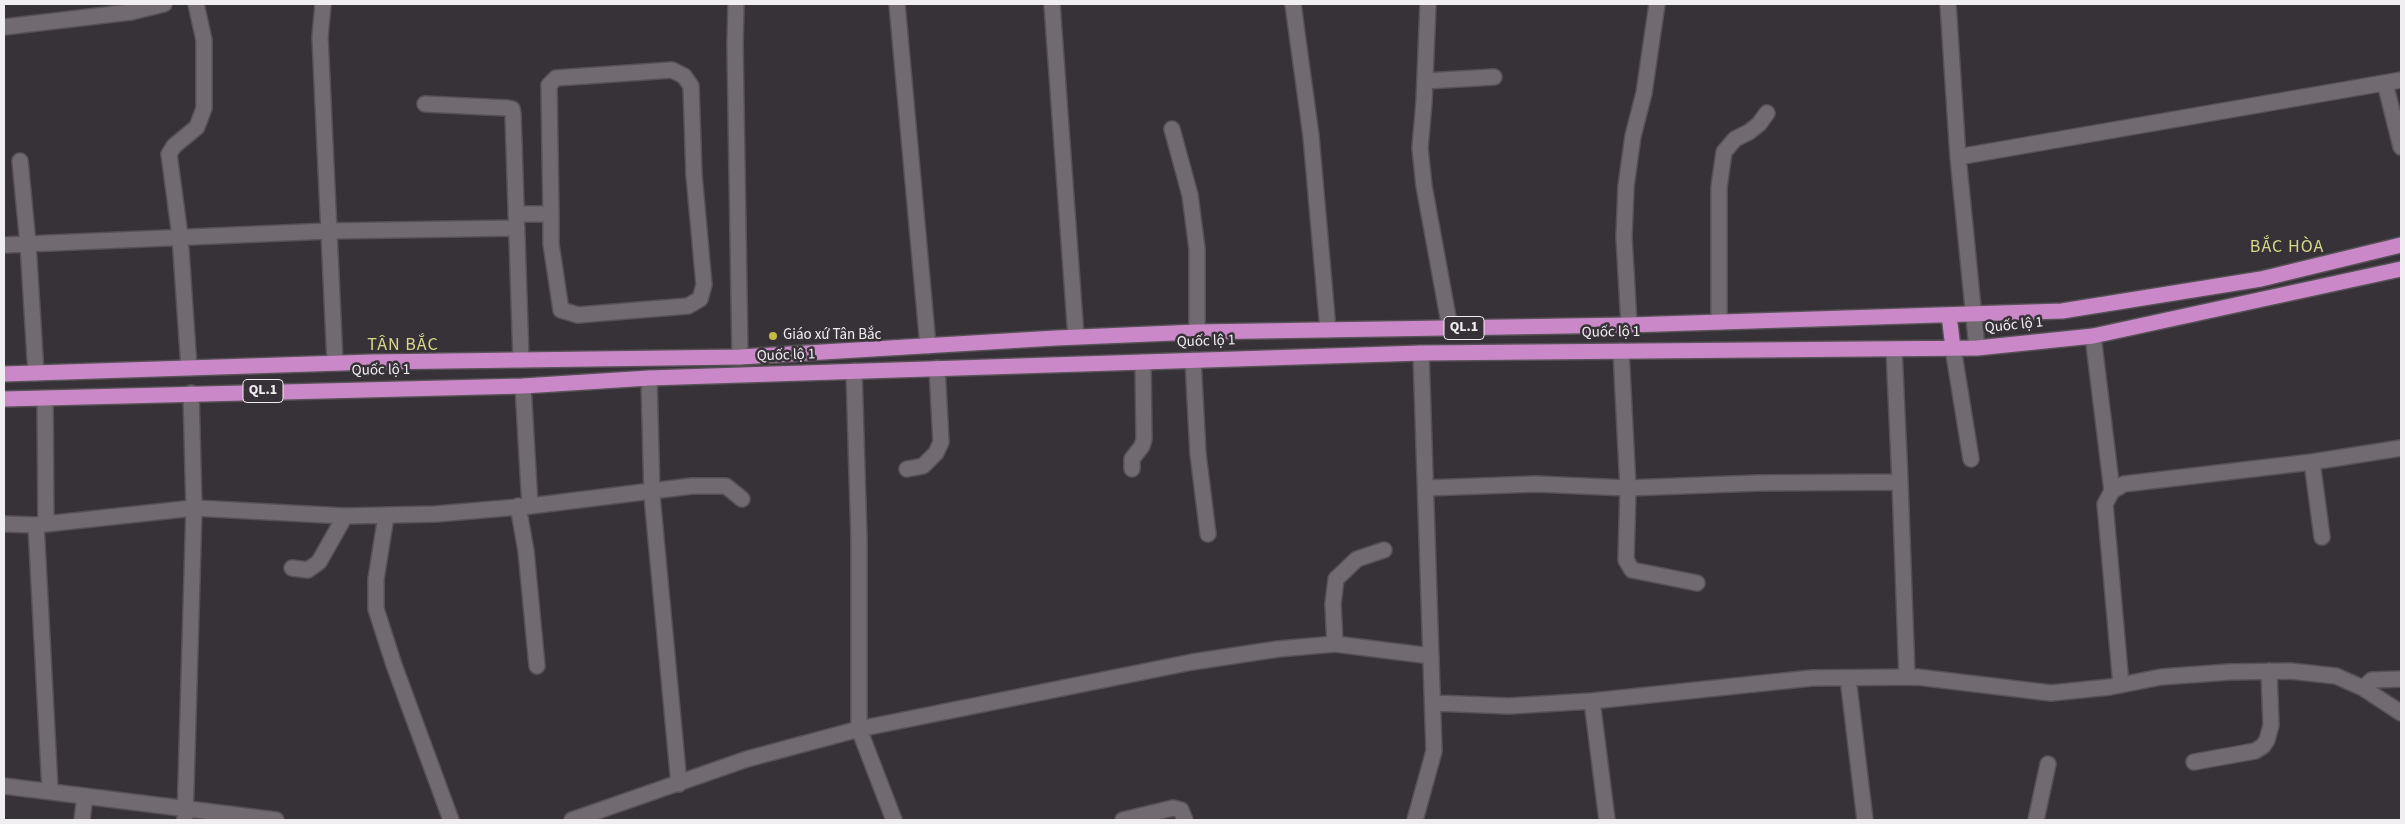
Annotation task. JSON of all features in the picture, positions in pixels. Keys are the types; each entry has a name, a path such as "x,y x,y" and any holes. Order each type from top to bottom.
{"highway":[{"name":"Quốc lộ 1","path":"4,374 335,363 740,357 1076,337 1197,332 1629,325 2062,312 2261,279 2401,246"},
{"name":"Quốc lộ 1","path":"4,399 523,386 649,378 1422,353 1977,348 2093,336 2401,269"},
{"path":"1949,316 1954,348"}],"street":[{"path":"4,27 131,12 164,4"},
{"path":"190,368 180,236 169,154 174,146 197,127 204,108 204,40 196,4"},
{"path":"322,4 320,37 335,363"},
{"path":"736,4 740,357"},
{"path":"898,4 928,346"},
{"path":"1052,4 1076,337"},
{"path":"1293,4 1311,136 1328,330"},
{"path":"1428,4 1420,148 1424,186 1450,328"},
{"path":"1629,325 1624,237 1626,186 1633,136 1644,93 1657,4"},
{"path":"1948,4 1958,157 1977,348"},
{"path":"672,70 684,76 691,86 694,175 704,286 700,299 688,306 679,307 578,314 560,310 551,244 551,214 549,85 556,78 672,70"},
{"path":"1425,82 1494,77"},
{"path":"1958,157 2401,80"},
{"path":"2385,83 2401,147"},
{"path":"425,104 512,110 521,360"},
{"path":"1719,322 1719,187 1724,152 1735,139 1759,124 1767,113"},
{"path":"1172,129 1190,195 1197,248 1197,332"},
{"path":"20,161 28,244 36,373"},
{"path":"4,245 516,221 551,214"},
{"path":"2093,336 2112,491"},
{"path":"1954,348 1971,459"},
{"path":"1894,349 1907,677"},
{"path":"1621,351 1628,488 1625,554 1628,567 1638,571 1697,583"},
{"path":"1417,819 1434,751 1422,353"},
{"path":"1194,360 1198,454 1208,534"},
{"path":"1132,469 1132,459 1142,446 1144,439 1143,362"},
{"path":"907,469 924,466 936,453 941,442 938,368"},
{"path":"854,371 859,540 859,729 894,820"},
{"path":"649,378 652,491 679,784"},
{"path":"523,386 526,551 537,666"},
{"path":"186,814 194,508 191,393"},
{"path":"44,398 41,525 50,790"},
{"path":"2121,685 2105,504 2112,491 2124,484 2312,462 2401,448"},
{"path":"2312,462 2322,536"},
{"path":"1426,488 1536,484 1628,488 1758,483 1900,482"},
{"path":"4,524 41,525 194,508 246,509 345,516 436,514 524,506 692,486 726,486 742,499"},
{"path":"292,568 308,570 319,562 345,516"},
{"path":"386,516 376,580 376,609 394,666 451,820"},
{"path":"1335,644 1334,604 1336,579 1357,559 1384,550"},
{"path":"572,820 747,759 859,729 1192,662 1278,649 1335,644 1431,656"},
{"path":"2194,762 2255,752 2263,746 2271,726 2269,671"},
{"path":"1432,702 1509,706 1592,701 1803,679 1907,677 2051,692 2121,685 2160,677 2290,671 2336,676 2363,688 2401,713"},
{"path":"1848,678 1865,820"},
{"path":"2363,688 2372,680 2401,678"},
{"path":"1592,701 1606,820"},
{"path":"2036,820 2048,764"},
{"path":"4,786 50,790 186,814 276,820"},
{"path":"82,820 85,796"},
{"path":"1123,820 1173,808 1181,810 1185,820"}],"place":[{"name":"Giáo xứ Tân Bắc","path":"773,336"}],"district":[{"name":"BẮC HÒA","path":"2287,248"},
{"name":"TÂN BẮC","path":"403,346"}]}
